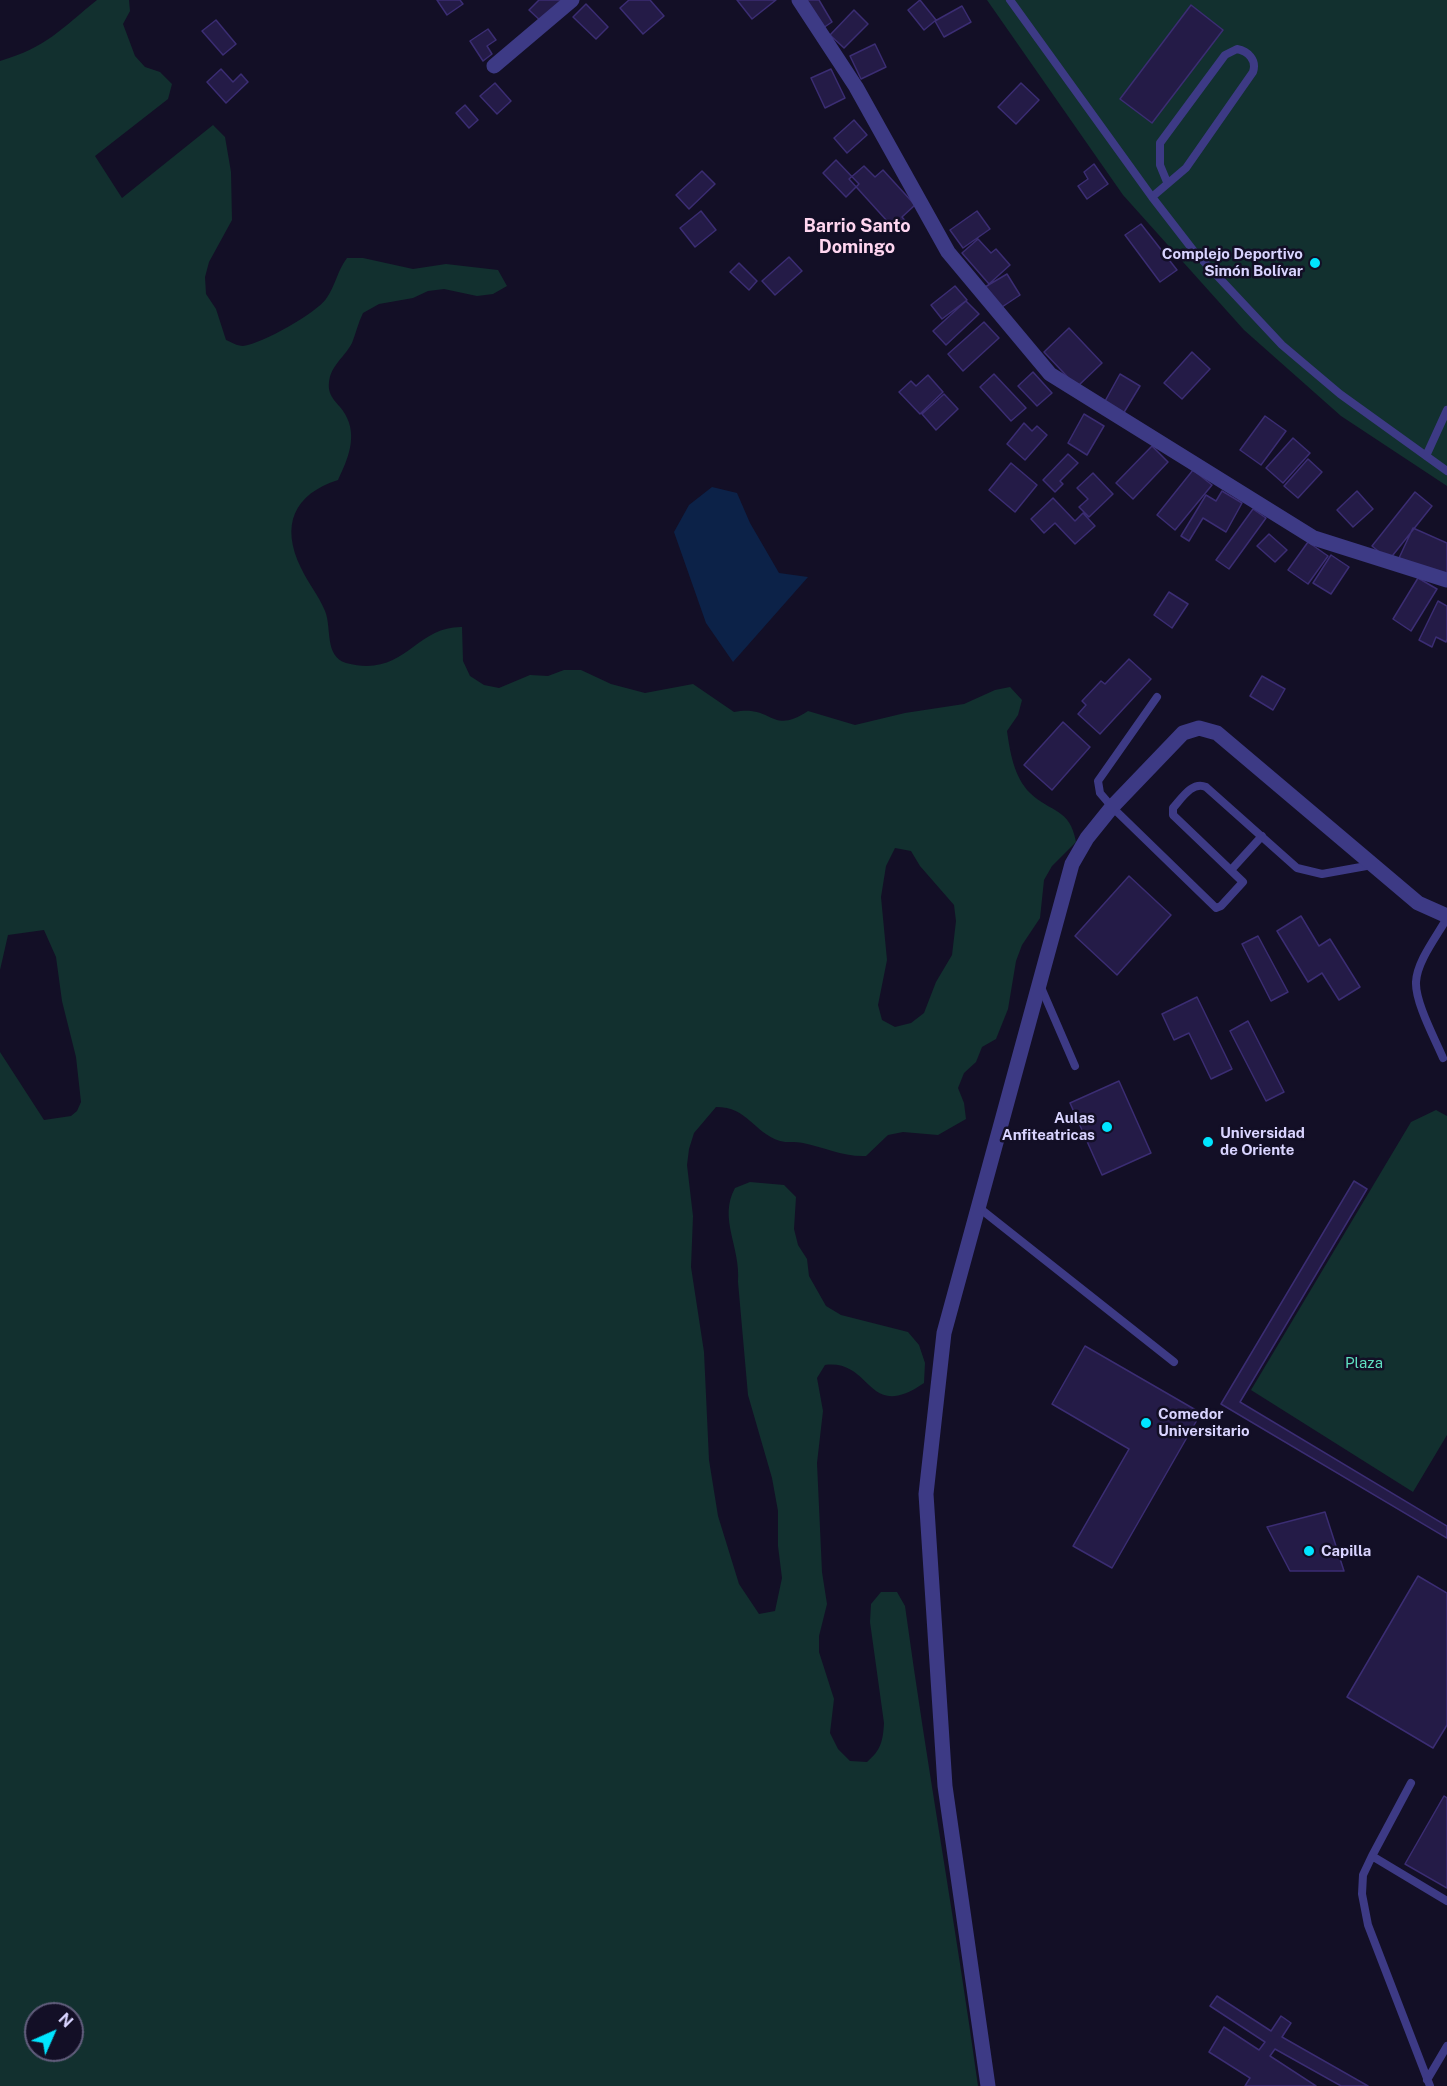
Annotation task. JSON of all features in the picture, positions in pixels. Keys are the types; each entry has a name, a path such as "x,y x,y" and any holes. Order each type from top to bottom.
{"street":[{"path":"494,66 572,0"},
{"path":"799,0 856,87 948,252 1050,374 1314,538 1447,580"},
{"path":"988,2086 945,1786 926,1494 944,1333 1072,864 1088,838 1112,807 1183,733 1199,728 1217,733 1418,903 1447,917"}],"lane":[{"path":"1011,0 1152,197 1193,250 1282,345 1340,394 1447,471"},
{"path":"1152,197 1186,168 1253,72 1253,61 1244,50 1236,49 1225,55 1160,143 1160,165 1167,182"},
{"path":"1426,456 1447,410"},
{"path":"1157,697 1098,781 1100,793 1216,908 1219,908 1242,885 1242,880 1173,815 1173,808 1193,786 1200,784 1297,868 1322,874 1373,865"},
{"path":"1231,870 1262,836"},
{"path":"1443,1058 1420,1000 1416,983 1420,968 1447,917"},
{"path":"1040,984 1075,1066"},
{"path":"978,1207 1173,1362"},
{"path":"1411,1783 1363,1875 1362,1894 1368,1925 1429,2083"},
{"path":"1372,1856 1447,1901"},
{"path":"1429,2083 1447,2046"}],"green space":[{"path":"97,0 129,0 130,11 123,24 135,56 145,67 160,72 172,84 168,99 95,156 122,198 213,125 225,137 231,172 232,220 209,262 205,277 206,294 216,309 226,340 241,346 252,344 275,334 311,312 326,299 347,258 363,258 413,269 446,264 498,270 507,286 493,294 477,296 444,289 428,291 413,298 379,304 363,313 352,343 332,371 329,388 349,422 350,447 338,480 323,486 301,503 295,513 292,538 301,568 325,611 332,648 339,659 346,663 366,666 382,664 396,658 432,634 462,627 463,661 470,676 484,685 499,688 530,675 548,676 564,670 581,670 611,684 645,693 693,684 734,712 757,712 786,721 808,711 855,725 905,713 964,704 995,690 1010,687 1022,700 1018,715 1007,731 1016,772 1030,793 1064,817 1073,831 1076,842 1052,866 1044,880 1040,918 1022,945 1016,961 1008,1009 996,1039 982,1047 976,1062 964,1073 958,1088 964,1103 966,1119 938,1135 903,1132 888,1135 866,1156 858,1156 800,1142 780,1141 763,1132 736,1111 716,1107 694,1133 687,1165 693,1216 691,1267 704,1352 709,1460 718,1516 739,1584 759,1614 775,1611 782,1578 778,1546 778,1511 772,1478 748,1395 738,1269 729,1222 730,1200 735,1188 750,1182 784,1185 796,1197 794,1229 798,1245 807,1259 809,1276 826,1306 841,1315 908,1332 919,1345 925,1363 924,1383 905,1393 891,1396 880,1393 853,1371 841,1366 825,1365 817,1378 823,1411 817,1463 822,1572 827,1604 819,1636 819,1652 834,1699 830,1733 838,1749 850,1761 867,1762 880,1745 884,1723 870,1622 871,1604 881,1592 897,1592 905,1606 978,2086 0,2086 0,1052 44,1120 71,1116 77,1111 81,1102 76,1057 62,1001 56,957 44,930 8,935 0,970 0,61 30,50 63,28","holes":["895,848 911,851 920,866 954,905 956,921 952,955 936,982 924,1013 911,1023 895,1027 882,1020 878,1005 887,960 881,897 886,866"]},
{"name":"Complejo Deportivo Simón Bolívar","path":"987,0 1447,0 1447,486 1341,416 1244,330 1123,195"},
{"name":"Plaza","path":"1436,1110 1447,1116 1447,1435 1413,1492 1251,1390 1411,1122"}],"water":[{"path":"712,487 737,493 750,523 779,573 808,577 733,662 706,623 674,532 689,505"}],"building":[{"path":"437,0 460,0 463,4 447,15"},
{"path":"539,0 564,0 543,23 529,10"},
{"path":"629,0 650,0 664,16 643,34 620,8"},
{"path":"737,0 776,0 752,19"},
{"path":"801,0 819,0 832,22 820,30"},
{"path":"920,0 936,20 924,30 908,10"},
{"path":"586,4 608,27 596,39 573,17"},
{"path":"1191,5 1223,30 1152,123 1120,99"},
{"path":"962,6 971,22 944,37 935,21"},
{"path":"854,10 868,24 844,48 830,35"},
{"path":"216,20 236,44 223,55 202,31"},
{"path":"488,29 496,40 487,46 492,54 483,61 470,41"},
{"path":"875,44 886,67 861,79 850,56"},
{"path":"221,69 233,82 241,74 248,82 226,103 207,82"},
{"path":"831,69 845,98 825,108 811,78"},
{"path":"495,83 511,101 497,114 480,96"},
{"path":"1021,83 1039,100 1016,124 998,107"},
{"path":"465,105 478,120 469,128 456,113"},
{"path":"854,120 867,135 847,153 834,138"},
{"path":"836,160 859,184 846,197 823,173"},
{"path":"1094,164 1108,184 1087,199 1078,186 1088,179 1084,172"},
{"path":"864,166 875,177 883,170 915,205 902,217 908,224 898,233 849,179"},
{"path":"702,171 715,184 689,209 676,195"},
{"path":"701,211 716,230 695,247 680,228"},
{"path":"977,211 990,229 963,248 950,230"},
{"path":"1141,224 1177,270 1160,282 1125,235"},
{"path":"978,239 991,253 996,249 1010,265 989,284 962,253"},
{"path":"789,257 802,271 775,295 762,281"},
{"path":"739,263 757,281 749,290 730,272"},
{"path":"1007,274 1020,295 999,309 985,287"},
{"path":"955,286 967,300 942,319 931,305"},
{"path":"966,301 979,314 946,345 933,331"},
{"path":"984,322 999,338 963,371 948,354"},
{"path":"1069,328 1102,363 1077,387 1044,352"},
{"path":"1192,352 1210,369 1182,399 1164,383"},
{"path":"1033,372 1052,393 1037,406 1018,386"},
{"path":"994,374 1026,408 1011,421 980,387"},
{"path":"1120,374 1140,386 1123,414 1104,403"},
{"path":"928,375 943,392 920,414 899,392 911,381 916,386"},
{"path":"944,394 958,409 936,430 922,414"},
{"path":"1084,414 1104,426 1087,455 1068,443"},
{"path":"1265,416 1286,431 1261,465 1240,450"},
{"path":"1024,423 1032,431 1037,426 1047,435 1025,460 1007,444"},
{"path":"1293,438 1310,453 1283,483 1266,468"},
{"path":"1152,446 1168,462 1133,499 1116,483"},
{"path":"1068,454 1078,463 1060,481 1063,484 1055,492 1043,480"},
{"path":"1308,459 1322,472 1298,498 1284,486"},
{"path":"1011,463 1037,485 1015,512 989,490"},
{"path":"1193,470 1212,485 1175,530 1157,515"},
{"path":"1093,473 1113,494 1089,517 1079,507 1088,499 1077,488"},
{"path":"1222,491 1242,503 1226,532 1203,518 1189,541 1181,536 1206,495 1216,501"},
{"path":"1357,491 1373,509 1353,527 1337,510"},
{"path":"1415,492 1432,506 1389,560 1372,546"},
{"path":"1053,498 1075,521 1083,513 1095,526 1075,544 1055,523 1044,533 1031,519"},
{"path":"1253,509 1266,518 1229,569 1216,560"},
{"path":"1413,528 1447,543 1447,579 1399,558"},
{"path":"1269,534 1287,550 1275,562 1257,546"},
{"path":"1308,542 1328,556 1308,584 1288,570"},
{"path":"1331,555 1349,567 1331,594 1313,583"},
{"path":"1418,578 1437,589 1411,631 1393,619"},
{"path":"1169,592 1188,604 1172,628 1154,615"},
{"path":"1438,601 1447,606 1447,639 1446,642 1436,637 1432,647 1419,640"},
{"path":"1129,659 1151,679 1100,734 1078,714 1086,705 1082,701 1101,681 1105,684"},
{"path":"1262,676 1285,689 1273,710 1250,696"},
{"path":"1063,722 1090,747 1052,790 1024,765"},
{"path":"1129,876 1171,915 1117,975 1075,936"},
{"path":"1301,916 1319,946 1330,939 1360,987 1339,1000 1322,973 1308,982 1277,931"},
{"path":"1258,936 1288,992 1271,1001 1242,944"},
{"path":"1197,997 1232,1069 1211,1079 1189,1033 1174,1040 1162,1014"},
{"path":"1248,1021 1284,1092 1266,1101 1230,1031"},
{"path":"1119,1081 1151,1153 1102,1175 1070,1103"},
{"path":"1354,1181 1367,1189 1240,1402 1447,1526 1447,1538 1221,1404"},
{"path":"1085,1346 1201,1413 1112,1568 1073,1546 1129,1449 1052,1404"},
{"path":"1325,1512 1344,1571 1290,1571 1267,1527"},
{"path":"1418,1576 1447,1593 1447,1725 1433,1748 1347,1697"},
{"path":"1444,1796 1447,1798 1447,1888 1405,1864"},
{"path":"1217,1996 1271,2031 1281,2016 1291,2023 1282,2037 1368,2086 1341,2086 1275,2049 1270,2056 1316,2086 1245,2086 1250,2078 1209,2052 1224,2027 1259,2050 1265,2042 1210,2006"}],"place":[{"name":"Complejo Deportivo Simón Bolívar","path":"1315,263"},
{"name":"Aulas Anfiteatricas","path":"1107,1127"},
{"name":"Universidad de Oriente","path":"1208,1142"},
{"name":"Comedor Universitario","path":"1146,1423"},
{"name":"Capilla","path":"1309,1551"}],"district":[{"name":"Barrio Santo Domingo","path":"857,236"}]}
